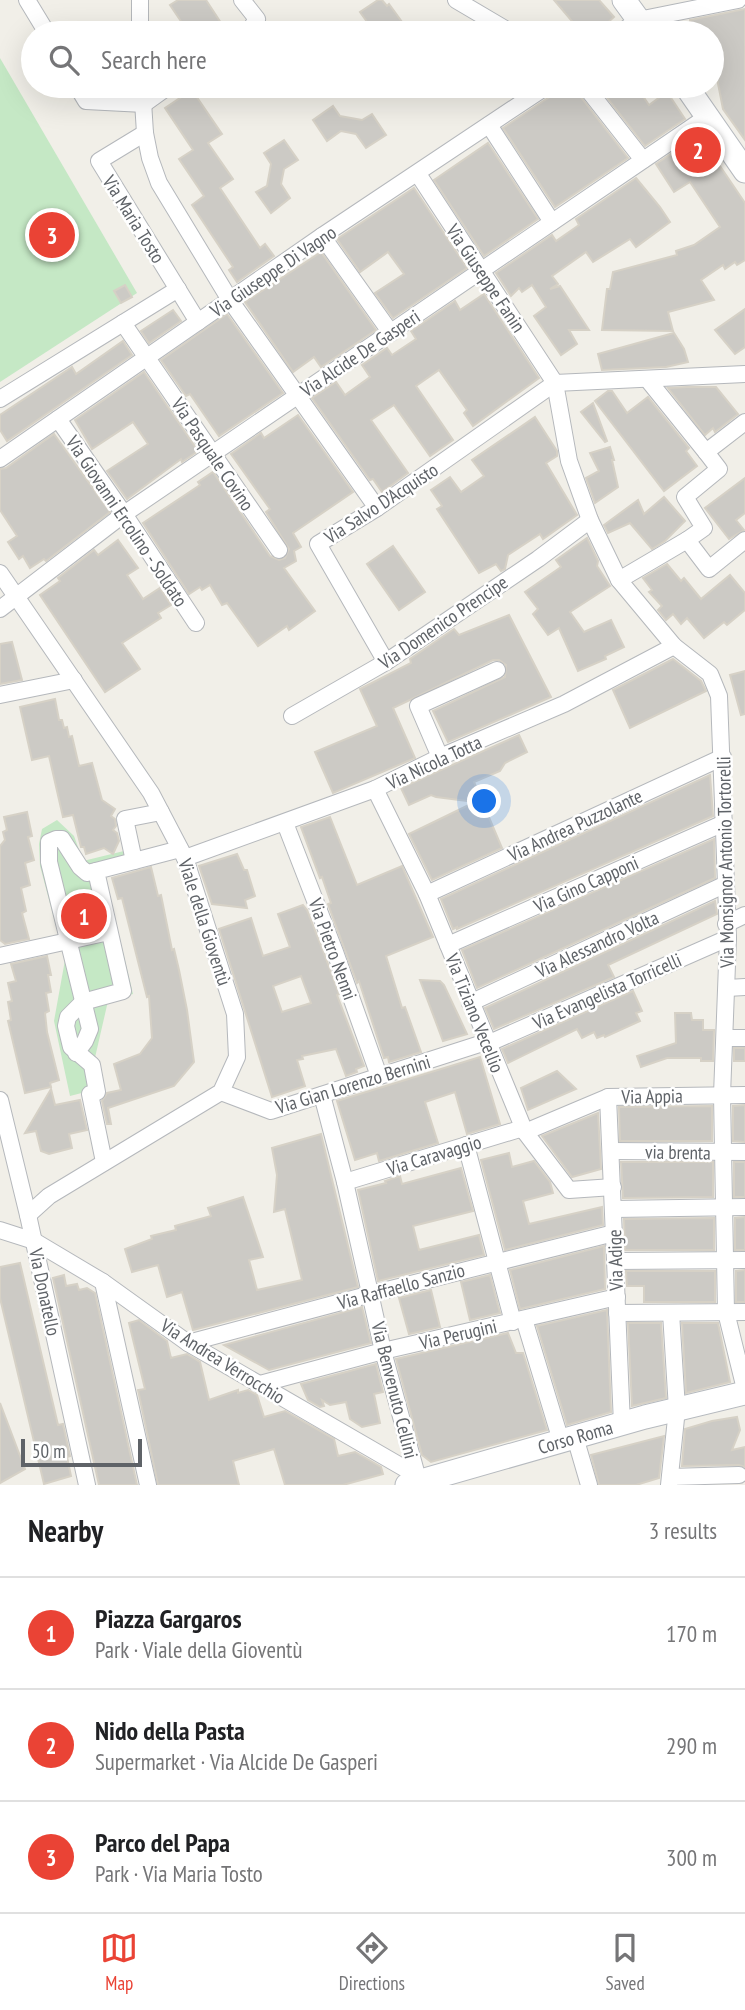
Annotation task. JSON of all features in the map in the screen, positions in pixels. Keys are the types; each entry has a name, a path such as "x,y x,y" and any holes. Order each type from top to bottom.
{"main road":[{"path":"625,0 632,21"},
{"path":"695,98 745,171"},
{"name":"Corso Roma","path":"414,1480 448,1479 568,1439 745,1391"}],"street":[{"path":"27,0 40,21"},
{"path":"140,0 140,21"},
{"path":"242,0 257,19 256,21"},
{"path":"456,0 492,21"},
{"path":"663,21 738,0"},
{"path":"84,98 86,101 144,104 152,98"},
{"name":"Via Maria Tosto","path":"143,98 145,133 159,183 230,300 377,508"},
{"name":"Via Giuseppe Di Vagno","path":"0,459 322,236 529,98"},
{"path":"594,98 643,160"},
{"name":"Via Alcide De Gasperi","path":"16,596 124,514 708,116"},
{"path":"489,125 552,222"},
{"name":"Via Maria Tosto","path":"145,133 99,162 198,322"},
{"name":"Via Giuseppe Fanin","path":"418,174 555,383"},
{"path":"322,236 391,333"},
{"path":"0,399 178,289"},
{"name":"Via Pasquale Covino","path":"123,323 278,550"},
{"path":"555,383 745,374"},
{"path":"620,580 704,528 685,497 719,469 648,380"},
{"name":"Via Salvo D'Acquisto","path":"386,662 318,544 377,508 555,383"},
{"name":"Via Monsignor Antonio Tortorelli","path":"555,383 569,461 590,520 620,580 674,646 710,674 719,696 727,931 726,1038 722,1095 726,1312 745,1391"},
{"name":"Via Giovanni Ercolino - Soldato","path":"58,419 196,623"},
{"path":"706,452 745,422"},
{"name":"Via Domenico Prencipe","path":"292,716 386,662 538,559 590,520"},
{"path":"687,540 709,569 745,540"},
{"name":"Viale della Gioventù","path":"0,573 137,771 183,854 235,1014 237,1057 220,1092"},
{"path":"0,609 16,596"},
{"name":"Via Nicola Totta","path":"96,871 134,861 183,854 285,822 375,789 440,757 564,704 674,646"},
{"path":"440,757 418,706 497,670"},
{"path":"0,695 74,680"},
{"name":"Via Andrea Puzzolante","path":"426,894 723,757"},
{"name":"Via Tiziano Vecellio","path":"375,789 426,894 524,1130 569,1191 613,1187"},
{"path":"134,861 125,819 161,812"},
{"name":"Via Pietro Nenni","path":"285,822 379,1076"},
{"name":"Via Gino Capponi","path":"448,945 724,823"},
{"path":"76,1053 90,1029 83,1002 69,941 49,862 49,842 62,839 80,867 87,873 96,871 123,990 83,1002 68,1017 66,1026 71,1047 76,1053 92,1065 97,1092 90,1094 104,1162"},
{"name":"Via Alessandro Volta","path":"470,1003 724,885"},
{"path":"727,931 745,915"},
{"path":"727,931 745,923"},
{"name":"Via Evangelista Torricelli","path":"487,1043 727,931"},
{"path":"0,956 110,932"},
{"path":"727,988 745,987"},
{"path":"726,1038 745,1038"},
{"name":"Via Gian Lorenzo Bernini","path":"220,1092 271,1111 487,1043"},
{"path":"28,1215 49,1196 220,1092"},
{"name":"Via Benvenuto Cellini","path":"322,1095 345,1182 414,1480"},
{"name":"Via Appia","path":"524,1130 608,1097 745,1095"},
{"name":"Via Adige","path":"608,1097 622,1424"},
{"name":"Via Donatello","path":"0,1100 87,1485"},
{"name":"Via Caravaggio","path":"345,1182 524,1130"},
{"path":"466,1145 496,1262 589,1485"},
{"name":"via brenta","path":"612,1151 745,1152"},
{"path":"614,1209 745,1207"},
{"name":"Via Andrea Verrocchio","path":"0,1230 34,1241 103,1282 188,1343 260,1384 414,1480"},
{"name":"Via Raffaello Sanzio","path":"188,1343 614,1233"},
{"path":"615,1261 745,1259"},
{"path":"103,1282 148,1485"},
{"name":"Via Perugini","path":"260,1384 383,1351 518,1320 617,1305 671,1313 745,1312"},
{"path":"671,1313 677,1409 669,1481 739,1475"}],"green space":[{"path":"0,58 137,293 0,382"},
{"path":"57,820 74,836 83,861 128,850 131,864 104,872 133,994 108,1001 94,1062 101,1088 70,1096 54,1021 65,960 40,866 39,844 42,829"}],"building":[{"path":"178,0 206,0 220,21 181,21 170,5"},
{"path":"382,0 387,6 389,4 401,21 366,21 360,12"},
{"path":"554,0 599,0 614,17 610,21 572,21"},
{"path":"745,9 745,140 723,109 721,98 724,98 724,21 690,20"},
{"path":"180,98 197,98 222,134 208,143 233,179 220,188 260,248 265,244 274,256 237,282 229,270 233,267 192,205 204,196 179,159 193,150 165,108"},
{"path":"548,98 582,98 628,158 555,207 503,128"},
{"path":"607,98 644,98 649,105 659,98 671,98 685,119 645,146"},
{"path":"333,106 340,116 362,120 372,114 386,135 366,148 356,134 341,131 327,141 313,120"},
{"path":"699,135 745,203 745,260 737,265 735,262 725,269 723,265 701,280 714,300 668,312 673,331 602,330 607,289 610,289 613,272 677,255 676,251 694,245 720,227 690,182 674,192 656,164"},
{"path":"284,140 298,160 284,169 281,184 290,198 271,213 256,192 267,186 271,164 264,153"},
{"path":"488,143 538,219 484,256 434,180"},
{"path":"636,178 670,222 636,247 630,239 593,262 586,252 552,276 558,284 550,289 560,286 589,330 569,330 577,344 561,355 534,316 546,307 532,285 522,292 519,288 511,296 496,273 552,235 556,241 579,225 576,219"},
{"path":"414,188 467,268 393,318 375,293 404,274 388,252 360,272 337,239"},
{"path":"321,252 376,330 321,367 314,357 293,372 245,302"},
{"path":"125,285 132,297 121,303 114,291"},
{"path":"484,294 539,378 473,426 464,413 467,410 439,370 416,386 453,440 430,456 394,405 371,420 408,473 382,492 373,479 370,480 312,398 336,382 345,395 370,377 362,365 387,348 392,355 416,339 411,331 455,301 460,310"},
{"path":"745,309 745,347 735,354 715,330"},
{"path":"173,310 181,321 149,343 141,331"},
{"path":"227,314 283,393 219,436 190,394 186,396 161,360"},
{"path":"674,333 688,362 666,367 602,370 598,354"},
{"path":"123,341 132,355 7,441 0,430 0,415 72,367 76,374"},
{"path":"144,372 198,451 182,462 181,459 127,499 107,471 148,444 133,422 92,449 75,420"},
{"path":"716,387 738,414 715,432 713,428 705,435 668,388"},
{"path":"612,391 627,413 648,397 689,448 686,451 697,466 664,491 595,401"},
{"path":"593,403 607,441 605,442 581,412"},
{"path":"298,415 353,492 293,533 301,547 294,551 296,561 284,568 315,611 289,630 287,626 258,646 227,603 222,605 210,585 202,590 200,587 189,594 143,523 200,485 198,482 213,472 270,556 279,560 285,558 289,549 266,512 270,509 231,454 261,433 264,438"},
{"path":"535,417 557,451 557,456 546,463 577,515 543,539 540,534 508,555 505,569 501,571 496,564 479,573 437,509 442,506 431,490 450,477 461,492 484,476 472,460"},
{"path":"54,434 110,512 46,561 44,559 30,568 23,556 19,559 8,542 17,536 0,510 0,469 6,468"},
{"path":"610,447 618,487 595,503 586,478 599,471 590,453"},
{"path":"745,478 745,513 736,520 744,530 729,539 705,508"},
{"path":"664,497 685,521 665,541 652,549 630,523 608,533 604,525 638,500 644,514"},
{"path":"587,538 598,561 597,566 610,586 570,612 584,632 611,620 624,647 605,656 606,659 578,671 559,628 548,635 533,614 538,609 525,592 561,567 556,560"},
{"path":"118,540 138,568 127,575 143,599 160,588 171,605 158,613 161,618 122,643 140,669 105,692 40,595 94,550 98,555"},
{"path":"393,546 425,592 399,610 367,564"},
{"path":"667,564 681,581 684,578 701,599 730,575 745,593 745,610 727,625 724,622 704,638 687,618 681,624 673,614 666,620 658,610 662,606 649,592 652,590 643,578"},
{"path":"509,615 551,697 448,742 433,711 505,677 506,665 499,660 493,660 393,708 415,758 333,793 315,752 377,726 360,689 411,663 410,659 454,629 459,635"},
{"path":"12,642 22,680 0,684 0,644"},
{"path":"673,659 701,681 706,691 630,728 613,690"},
{"path":"745,671 745,714 741,715 730,675"},
{"path":"55,699 59,720 62,720 64,728 67,727 69,737 72,736 79,766 92,763 102,800 115,809 111,816 115,819 116,826 113,830 119,841 113,854 104,848 86,854 84,847 81,847 73,815 63,817 49,756 32,760 20,707"},
{"path":"519,735 527,752 505,763 500,771 474,782 502,848 432,880 409,834 475,802 431,795 409,805 401,788"},
{"path":"710,775 713,816 453,929 441,899"},
{"path":"27,812 32,836 28,837 34,860 25,863 30,885 21,888 26,911 22,913 29,939 5,944 0,940 0,846 5,840 3,832 7,830 4,817"},
{"path":"330,817 357,885 402,866 433,937 386,956 402,1008 405,1007 421,1052 389,1062 388,1057 384,1058 359,981 357,983 328,904 331,903 322,877 320,878 301,827"},
{"path":"714,839 715,878 477,988 462,950"},
{"path":"237,854 244,870 247,870 255,896 245,900 247,908 212,904 199,866"},
{"path":"151,867 158,896 161,895 172,950 174,949 179,970 194,1062 174,1086 108,1108 111,1124 107,1124 102,1101 107,1093 121,1090 114,1064 140,1054 152,1038 149,996 147,997 122,898 118,899 112,878"},
{"path":"715,901 717,914 608,965 614,977 494,1029 485,1008"},
{"path":"303,905 307,910 364,1066 346,1076 336,1049 302,1056 303,1059 297,1060 305,1086 272,1097 219,929 251,918 263,956 290,947 278,914","holes":["301,976 311,1003 282,1012 273,986"]},
{"path":"47,956 51,992 46,993 49,1011 45,1013 59,1080 50,1083 51,1087 25,1093 8,1021 11,1020 8,1002 12,1001 8,983 16,981 11,964"},
{"path":"420,980 440,981 444,985 467,1034 443,1041"},
{"path":"633,991 642,1011 636,1013 640,1021 605,1037 604,1035 597,1038 594,1032 582,1038 577,1029 508,1063 502,1049"},
{"path":"675,1013 691,1013 692,1020 703,1020 703,1030 714,1030 713,1061 701,1061 701,1058 667,1058 641,1067 637,1056 676,1043"},
{"path":"734,1048 745,1048 745,1061 734,1061"},
{"path":"480,1057 500,1124 467,1134 455,1092 425,1102 438,1143 379,1161 377,1153 355,1160 337,1101"},
{"path":"557,1071 576,1089 528,1110 521,1088"},
{"path":"51,1089 55,1105 80,1100 87,1130 69,1134 72,1148 49,1154 41,1151 36,1131 25,1133"},
{"path":"745,1105 745,1142 733,1141 733,1106"},
{"path":"712,1106 712,1141 620,1141 619,1107"},
{"path":"598,1113 601,1169 572,1177 542,1136"},
{"path":"321,1134 358,1287 193,1330 182,1292 167,1297 158,1265 132,1272 125,1249 152,1239 151,1236 176,1230 175,1226 211,1216 208,1208 243,1197 263,1257 249,1260 257,1290 302,1280 285,1209 274,1212 277,1175 272,1148"},
{"path":"509,1153 512,1167 534,1161 550,1182 553,1193 523,1201 529,1224 602,1207 603,1225 505,1250 481,1160"},
{"path":"621,1162 713,1162 713,1197 623,1198"},
{"path":"734,1162 745,1162 745,1197 734,1197"},
{"path":"461,1168 473,1211 413,1226 419,1250 479,1235 484,1255 378,1281 358,1190 386,1183 385,1181 400,1176 402,1184"},
{"path":"745,1217 745,1250 735,1250 735,1218"},
{"path":"714,1218 714,1250 625,1250 624,1219"},
{"path":"604,1246 605,1289 520,1309 510,1270"},
{"path":"20,1263 58,1425 63,1424 70,1456 67,1457 71,1476 44,1484 0,1298 0,1267"},
{"path":"745,1270 745,1302 736,1302 736,1271"},
{"path":"626,1271 715,1271 715,1302 644,1302 644,1286 627,1286"},
{"path":"64,1275 66,1286 77,1284 79,1290 87,1288 95,1293 137,1485 99,1485 53,1278"},
{"path":"490,1275 500,1313 470,1320 461,1282"},
{"path":"431,1290 440,1327 409,1334 399,1298"},
{"path":"362,1307 371,1343 269,1370 224,1345"},
{"path":"607,1310 611,1412 567,1425 537,1326"},
{"path":"139,1320 167,1341 171,1358 187,1354 200,1362 209,1400 238,1390 238,1393 248,1390 257,1395 264,1417 285,1411 334,1439 338,1456 355,1452 381,1467 383,1474 343,1485 285,1485 274,1449 233,1461 239,1485 158,1485 138,1390 145,1389 129,1323"},
{"path":"628,1323 661,1323 666,1398 632,1406"},
{"path":"682,1323 718,1323 730,1382 686,1393"},
{"path":"508,1333 516,1353 523,1353 547,1430 431,1462 422,1455 396,1359"},
{"path":"376,1364 383,1392 374,1394 380,1423 362,1427 350,1419 346,1402 330,1405 322,1400 324,1406 320,1407 308,1400 301,1384"},
{"path":"0,1403 25,1469 0,1483"},
{"path":"737,1417 740,1430 732,1450 745,1447 745,1467 682,1466 685,1429"},
{"path":"664,1436 659,1478 636,1485 599,1485 591,1455"}],"place":[{"name":"Nido della Pasta","path":"698,150"},
{"name":"Parco del Papa","path":"52,235"},
{"name":"Piazza Gargaros","path":"84,916"}]}
